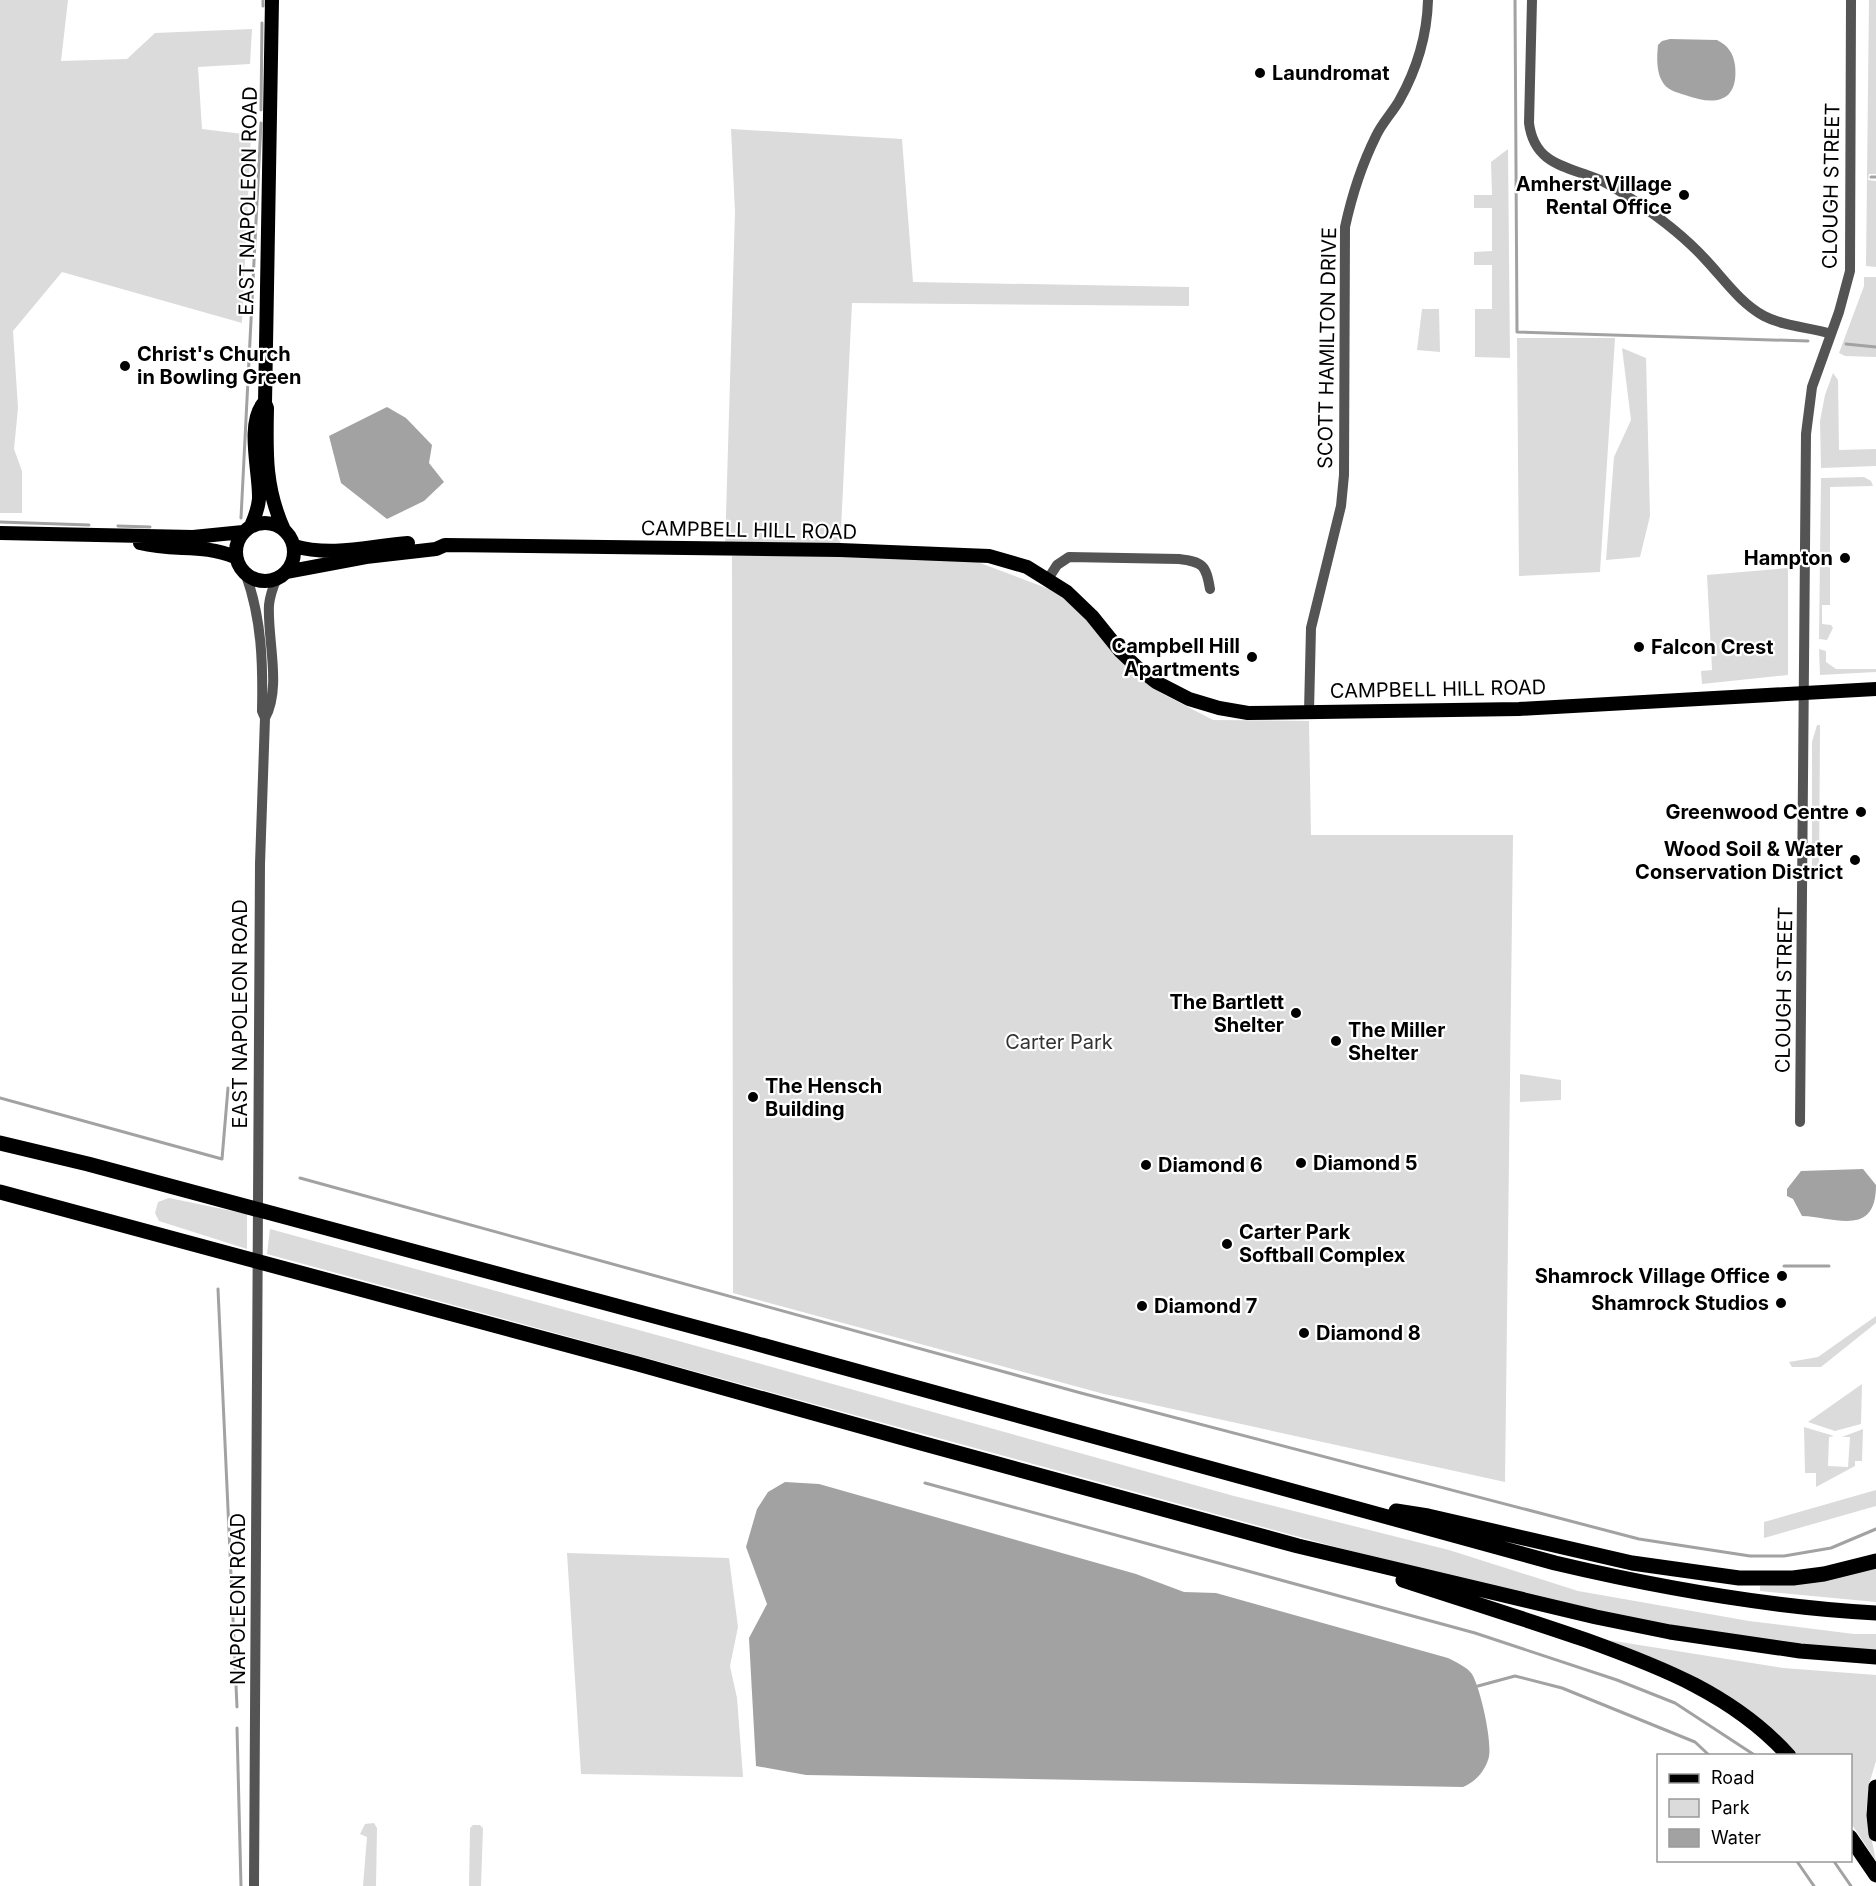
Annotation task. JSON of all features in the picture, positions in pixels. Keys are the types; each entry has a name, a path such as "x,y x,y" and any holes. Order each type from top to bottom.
{"highway":[{"path":"0,1143 207,1196 1555,1563 1676,1589 1792,1607 1876,1613"},
{"path":"0,1192 638,1364 1298,1546 1596,1617 1670,1632 1770,1647 1876,1657"},
{"path":"1315,1498 1428,1516 1632,1563 1739,1578 1793,1578 1834,1572 1876,1561"},
{"path":"1298,1546 1562,1632 1671,1672 1735,1708 1763,1729 1789,1754"},
{"path":"1876,1787 1874,1815 1876,1834"},
{"path":"1852,1839 1876,1875"}],"main road":[{"name":"EAST NAPOLEON ROAD","path":"272,0 266,456 267,476 284,530"},
{"name":"EAST NAPOLEON ROAD","path":"247,529 257,513 259,500 255,460 256,432 260,408 265,403"},
{"path":"0,533 192,537 268,524 284,530 294,546 294,559 281,575 265,580 246,575 238,566 235,557 236,543 247,529"},
{"path":"125,537 148,545 208,548 235,557"},
{"name":"CAMPBELL HILL ROAD","path":"294,546 309,551 326,552 428,541 437,541 445,545"},
{"name":"CAMPBELL HILL ROAD","path":"281,575 366,557 436,549 445,545 840,550 966,554 1012,561 1048,579 1075,599 1137,668 1175,693 1210,706 1248,712 1520,709 1876,689"}],"street":[{"name":"SCOTT HAMILTON DRIVE","path":"1309,711 1311,628 1341,506 1344,475 1345,228 1352,194 1363,163 1377,133 1399,101 1422,50 1428,0"},
{"path":"1532,0 1529,123 1540,151 1553,162 1596,178 1645,207 1692,246 1748,306 1785,325 1831,334"},
{"name":"CLOUGH STREET","path":"1800,1122 1806,434 1812,387 1839,312 1850,271 1851,0"},
{"path":"1048,579 1057,565 1069,557 1179,559 1194,561 1204,566 1210,589"},
{"name":"EAST NAPOLEON ROAD","path":"246,575 262,642 262,711 265,718"},
{"name":"EAST NAPOLEON ROAD","path":"259,1311 260,864 265,718 269,710 272,672 269,605 271,591 281,575"},
{"name":"NAPOLEON ROAD","path":"254,1886 259,1311"}],"green space":[{"path":"0,0 68,0 61,61 127,59 155,33 252,29 250,64 198,67 202,129 251,135 242,323 62,272 13,331 18,408 14,449 22,471 22,513 0,513"},
{"path":"1869,0 1876,0 1876,174 1869,174 1868,180 1876,181 1876,267 1866,266"},
{"path":"731,129 902,139 913,282 1189,287 1189,306 852,303 840,550 725,549 735,212"},
{"path":"1508,149 1510,358 1475,357 1475,309 1492,309 1492,265 1474,265 1474,252 1492,251 1492,208 1474,208 1474,195 1492,195 1491,162"},
{"path":"1864,277 1876,277 1876,357 1845,356 1839,353 1864,286"},
{"path":"1422,309 1439,309 1440,352 1417,350"},
{"path":"1517,338 1615,338 1600,572 1519,576"},
{"path":"1622,348 1646,358 1650,516 1640,557 1606,560 1614,457 1631,420"},
{"path":"1833,373 1838,380 1839,450 1876,449 1876,466 1821,468 1820,421 1825,395"},
{"path":"1864,477 1871,481 1873,486 1830,487 1830,605 1822,605 1822,624 1831,625 1833,628 1827,640 1819,639 1821,478"},
{"name":"Carter Park","path":"732,556 882,556 975,561 1057,592 1094,627 1129,667 1161,693 1213,720 1309,721 1311,835 1513,835 1505,1482 1104,1394 733,1293"},
{"path":"1788,568 1788,675 1702,684 1701,671 1712,670 1707,575"},
{"path":"1819,649 1826,651 1826,662 1836,669 1876,669 1876,672 1820,675"},
{"path":"1817,725 1820,725 1819,880 1812,877 1812,742"},
{"path":"1520,1074 1561,1080 1561,1100 1520,1102"},
{"path":"169,1198 247,1214 247,1249 159,1221 155,1213 158,1202"},
{"path":"270,1229 1234,1496 1449,1550 1578,1591 1749,1621 1854,1634 1876,1634 1876,1656 1676,1633 1336,1547 267,1254"},
{"path":"1876,1316 1876,1323 1821,1367 1792,1367 1789,1362 1818,1357"},
{"path":"1862,1384 1861,1424 1835,1431 1808,1422"},
{"path":"1804,1427 1834,1436 1829,1437 1828,1466 1848,1467 1850,1437 1842,1437 1863,1429 1862,1461 1855,1461 1855,1466 1816,1487 1816,1473 1805,1473"},
{"path":"1876,1490 1876,1506 1764,1538 1764,1522"},
{"path":"567,1553 729,1558 738,1627 730,1666 737,1698 743,1777 581,1774"},
{"path":"1876,1567 1876,1602 1760,1591 1760,1586 1806,1583"},
{"path":"1608,1640 1783,1668 1876,1675 1876,1761 1870,1781 1866,1812 1876,1861 1852,1825 1852,1754 1797,1754 1777,1734 1733,1700 1687,1673"},
{"path":"374,1823 377,1828 376,1886 363,1886 367,1837 360,1834 365,1824"},
{"path":"473,1825 480,1825 483,1828 481,1886 469,1886 470,1828"}],"water":[{"path":"1670,39 1717,40 1727,47 1733,56 1735,65 1735,78 1729,94 1723,98 1706,100 1678,93 1666,87 1657,63 1658,45"},
{"path":"387,407 406,418 432,445 429,463 444,482 424,501 387,519 341,483 329,436"},
{"path":"1863,1169 1876,1185 1874,1202 1869,1212 1861,1218 1840,1221 1802,1216 1793,1199 1787,1196 1787,1189 1801,1171"},
{"path":"785,1482 819,1484 1136,1574 1184,1592 1216,1593 1448,1658 1467,1669 1475,1681 1488,1730 1488,1760 1475,1779 1463,1787 806,1775 756,1766 749,1638 767,1604 746,1547 757,1509 768,1492"}],"waterway":[{"path":"263,0 263,6"},
{"path":"1515,0 1517,332 1808,341"},
{"path":"261,110 262,23"},
{"path":"241,518 261,123"},
{"path":"1871,177 1876,177"},
{"path":"1846,344 1876,347"},
{"path":"0,522 89,525"},
{"path":"118,526 150,527"},
{"path":"0,1098 222,1159 228,1088"},
{"path":"300,1178 1081,1393 1639,1539 1750,1556 1784,1556 1831,1548 1876,1529"},
{"path":"1784,1266 1829,1266"},
{"path":"218,1289 237,1707"},
{"path":"925,1483 1475,1633 1617,1680 1675,1703 1753,1754"},
{"path":"1478,1686 1515,1676 1562,1688 1695,1742 1708,1754"},
{"path":"237,1728 241,1886"},
{"path":"1797,1862 1814,1886"},
{"path":"1834,1862 1851,1886"}],"place":[{"name":"Laundromat","path":"1260,73"},
{"name":"Amherst Village Rental Office","path":"1684,195"},
{"name":"Christ's Church in Bowling Green","path":"125,366"},
{"name":"Hampton","path":"1845,558"},
{"name":"Falcon Crest","path":"1639,647"},
{"name":"Campbell Hill Apartments","path":"1252,657"},
{"name":"Greenwood Centre","path":"1861,812"},
{"name":"Wood Soil & Water Conservation District","path":"1855,860"},
{"name":"The Bartlett Shelter","path":"1296,1013"},
{"name":"The Miller Shelter","path":"1336,1041"},
{"name":"The Hensch Building","path":"753,1097"},
{"name":"Diamond 5","path":"1301,1163"},
{"name":"Diamond 6","path":"1146,1165"},
{"name":"Carter Park Softball Complex","path":"1227,1244"},
{"name":"Shamrock Village Office","path":"1782,1276"},
{"name":"Shamrock Studios","path":"1781,1303"},
{"name":"Diamond 7","path":"1142,1306"},
{"name":"Diamond 8","path":"1304,1333"}]}
